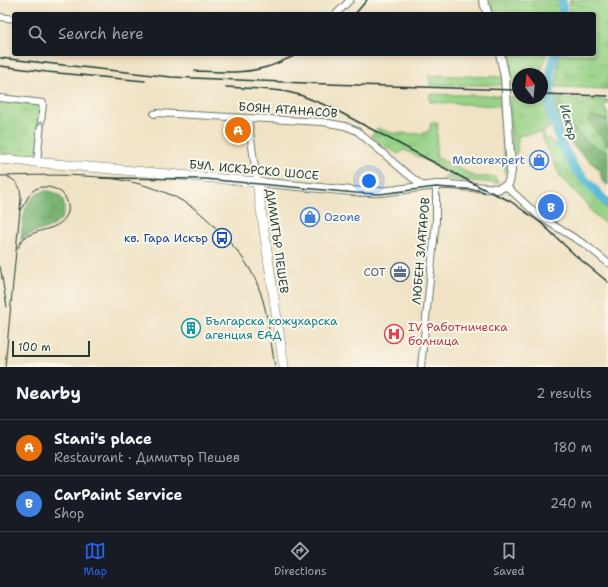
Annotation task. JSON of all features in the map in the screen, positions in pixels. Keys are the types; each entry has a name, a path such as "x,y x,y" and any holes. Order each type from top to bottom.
{"main road":[{"name":"БУЛ. ИСКЪРСКО ШОСЕ","path":"0,159 257,182"},
{"name":"ДИМИТЪР ПЕШЕВ","path":"257,182 284,367"}],"street":[{"path":"338,12 350,0"},
{"path":"483,0 487,12"},
{"path":"0,17 12,19"},
{"path":"500,56 505,77 511,171 511,177 506,186 540,217 586,246 608,263"},
{"path":"0,98 43,103 37,162"},
{"name":"БОЯН АТАНАСОВ","path":"154,114 338,124 351,128 365,137 406,174 423,186"},
{"name":"ДИМИТЪР ПЕШЕВ","path":"248,118 257,182"},
{"name":"БУЛ. ИСКЪРСКО ШОСЕ","path":"257,182 362,192 381,192 436,185 497,189 506,186"},
{"name":"ЛЮБЕН ЗЛАТАРОВ","path":"421,367 436,221 436,185"}],"green space":[{"path":"490,0 558,0 559,12 493,12"},
{"path":"570,0 608,0 608,89 556,87 559,56 596,56 596,12 569,12"},
{"path":"504,56 546,56 542,68 512,68 512,86 509,86"},
{"path":"429,75 502,77 502,85 430,85"},
{"path":"430,94 502,96 507,175 503,171 505,166 500,106 430,102"},
{"path":"509,97 512,97 512,104 547,104 547,120 550,127 543,132 545,137 556,144 571,167 602,202 608,211 608,226 590,210 590,207 560,176 540,132 518,136 517,153 515,155 512,152"},
{"path":"0,98 43,103 38,157 0,153"},
{"path":"554,98 561,98 563,114 575,130 589,143 606,152 608,151 608,185 602,181 600,170 580,153 562,132 555,117"},
{"path":"561,98 608,100 608,104 602,106 608,113 608,120 598,117 598,134 606,141 608,151 606,152 589,143 575,130 563,114"},
{"path":"592,116 608,120 608,145 591,124 589,120"},
{"path":"431,123 438,123 436,157 476,177 495,177 499,183 442,179 450,172 404,150 398,154 390,149 388,150 371,136 377,128 392,133 422,134 429,131"},
{"path":"45,191 55,193 61,197 64,205 63,215 59,221 53,225 26,237 21,241 23,218 28,204 37,194"}],"waterway":[{"name":"Искър","path":"562,0 563,12"},
{"name":"Искър","path":"554,56 551,70 550,108 560,142 575,169 608,204"}],"tram line":[{"path":"0,176 72,175 119,180 165,192 191,206 221,233 241,256 253,274 260,291 266,313 275,367"},
{"path":"5,367 21,199 18,185 8,177"},
{"path":"18,248 21,241 27,236 51,228 61,222 68,212 68,207 67,200 63,194 49,187 44,187 35,189 31,192 20,210"},
{"path":"0,266 7,307"}],"railway":[{"path":"357,12 367,0"},
{"path":"195,71 249,71 271,66 294,56"},
{"path":"0,58 171,77 512,90"},
{"path":"0,66 145,81"},
{"path":"226,87 283,91 300,95 330,107 482,188 510,201 541,223 575,255 608,282"},
{"path":"548,94 608,96"},
{"path":"100,178 205,179 380,194 436,187 478,190 484,192"}],"place":[{"name":"Stani's place","path":"238,130"},
{"name":"Motorexpert","path":"539,160"},
{"name":"CarPaint Service","path":"551,207"},
{"name":"Ozone","path":"310,217"},
{"name":"кв. Гара Искър","path":"222,238"},
{"name":"СОТ","path":"400,272"},
{"name":"Българска кожухарска агенция ЕАД","path":"191,328"},
{"name":"IV Работническа болница","path":"394,334"}]}
